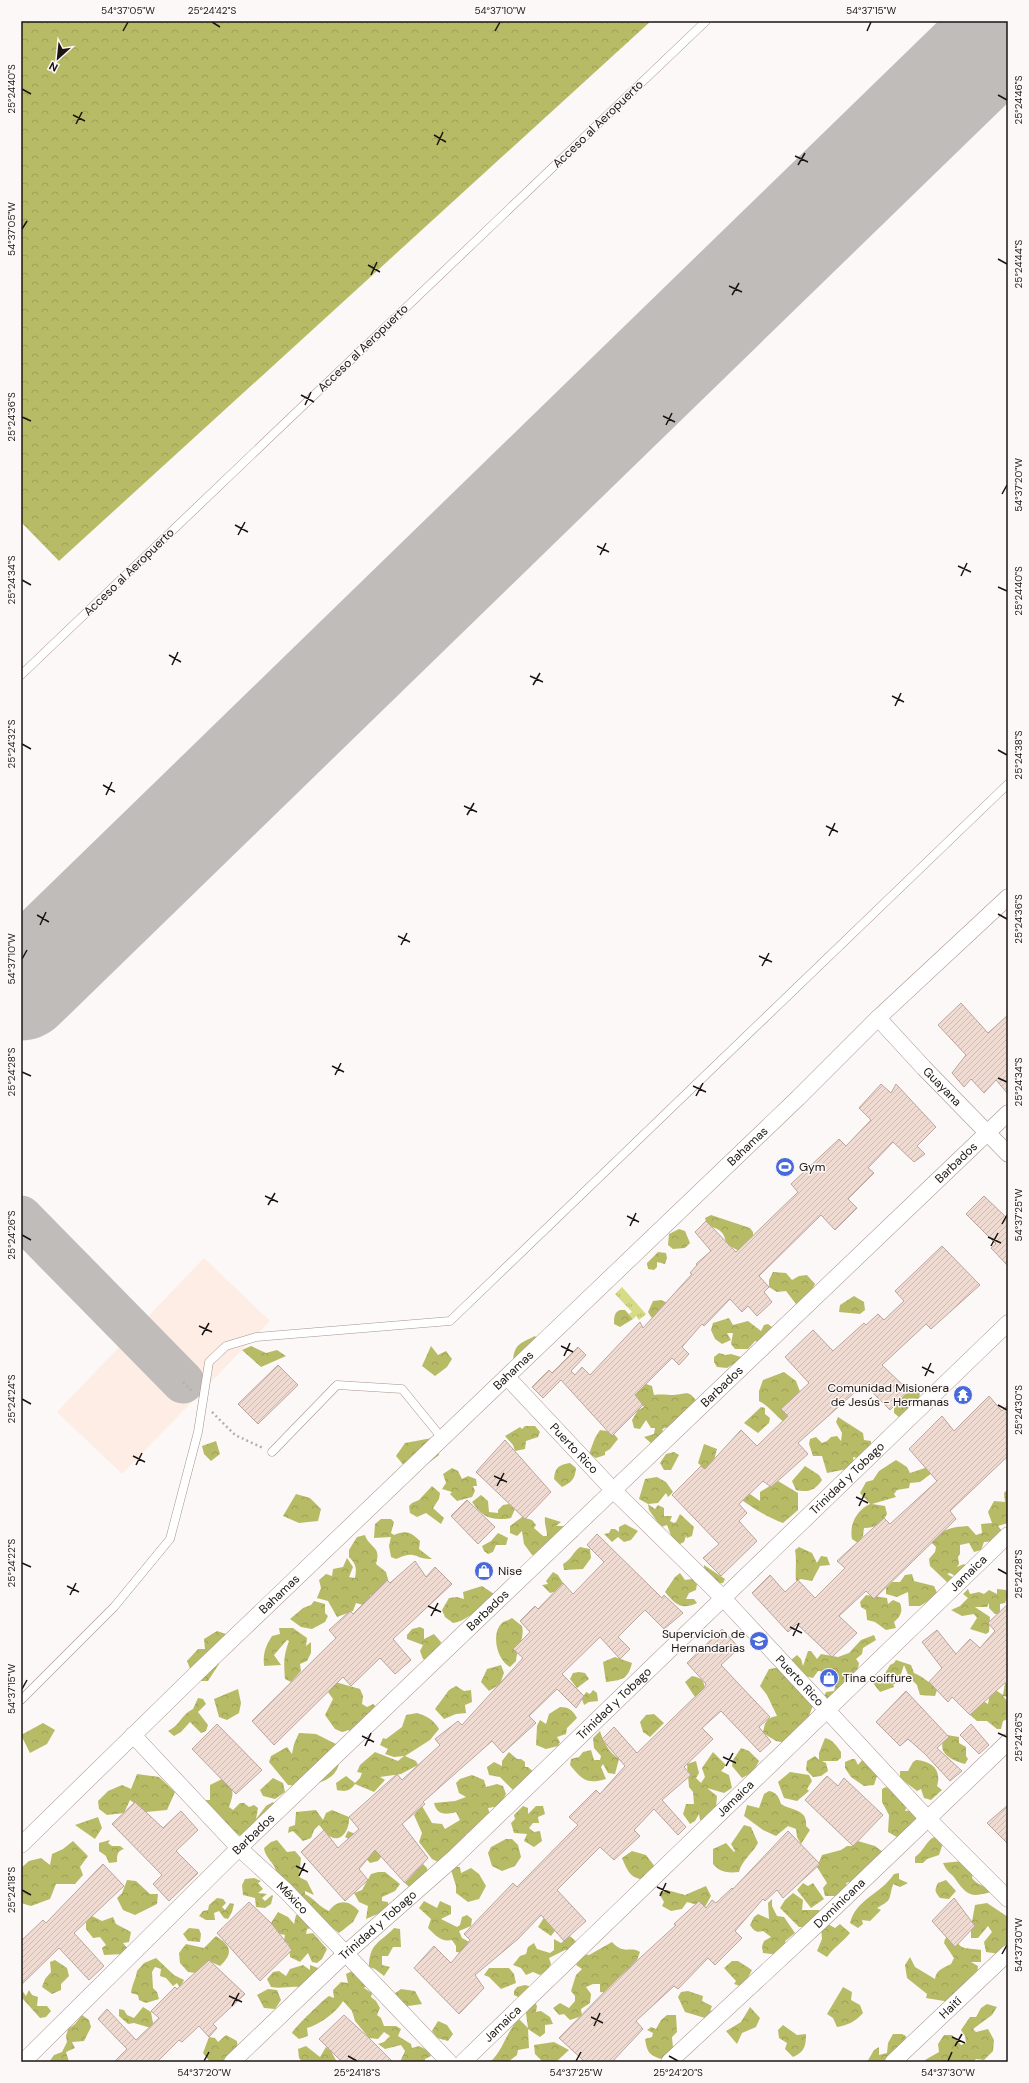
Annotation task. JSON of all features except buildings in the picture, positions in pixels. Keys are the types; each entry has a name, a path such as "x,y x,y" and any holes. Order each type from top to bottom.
{"street":[{"name":"Bahamas","path":"21,1845 133,1735 798,1098 878,1018 1008,897"},
{"name":"Guayana","path":"878,1018 924,1068 1008,1154"},
{"name":"Barbados","path":"23,2062 239,1848 1008,1114"},
{"name":"Trinidad y Tobago","path":"232,2062 345,1954 455,1857 1008,1323"},
{"name":"Puerto Rico","path":"507,1377 614,1491 723,1598 928,1819 1008,1899"},
{"name":"Jamaica","path":"462,2062 1008,1535"},
{"name":"México","path":"133,1735 239,1848 286,1891 449,2062"},
{"name":"Dominicana","path":"669,2062 816,1926 1008,1742"},
{"name":"Haití","path":"893,2062 1008,1953"}],"lane":[{"name":"Acceso al Aeropuerto","path":"21,675 706,21"},
{"path":"21,1700 114,1608 170,1539 198,1432 209,1362 226,1346 256,1337 450,1320 1008,784"},
{"path":"272,1452 337,1385 402,1389 442,1438"}],"path":[{"path":"183,1382 235,1435 272,1452"}],"shaded area":[{"path":"204,1258 270,1321 122,1474 57,1412"}],"green space":[{"path":"21,21 651,21 59,561 21,522"},
{"path":"711,1215 750,1228 753,1232 753,1238 739,1251 726,1244 724,1236 720,1231 707,1225 705,1218"},
{"path":"679,1229 685,1231 690,1243 685,1248 673,1249 668,1245 669,1234"},
{"path":"658,1252 666,1253 667,1258 665,1264 657,1262 657,1267 654,1270 648,1269 647,1263"},
{"path":"773,1272 786,1273 792,1280 799,1276 807,1275 815,1284 805,1302 796,1304 786,1291 777,1292 769,1287 769,1280"},
{"path":"622,1287 646,1314 639,1320 636,1316 633,1319 629,1314 632,1312 615,1294"},
{"path":"854,1296 864,1302 865,1310 860,1314 839,1312 840,1305"},
{"path":"661,1300 668,1303 655,1319 651,1317 648,1312 653,1301"},
{"path":"620,1310 625,1310 633,1319 620,1327 614,1324 614,1317"},
{"path":"729,1318 733,1325 748,1321 761,1331 764,1325 768,1324 776,1330 767,1344 755,1341 748,1349 735,1349 731,1344 733,1333 727,1333 731,1340 722,1344 715,1339 711,1330 713,1323"},
{"path":"535,1336 543,1345 513,1361 517,1347"},
{"path":"251,1346 266,1353 277,1350 286,1356 261,1367 242,1350"},
{"path":"431,1346 438,1355 446,1351 452,1359 447,1367 435,1376 422,1366"},
{"path":"719,1353 741,1357 740,1360 727,1368 717,1367 714,1362 714,1357"},
{"path":"784,1372 796,1381 802,1397 784,1412 789,1418 784,1422 766,1405 759,1401 759,1391 763,1380"},
{"path":"646,1384 652,1386 654,1395 687,1393 690,1394 698,1403 671,1427 664,1428 662,1430 664,1432 652,1444 644,1437 654,1434 655,1428 651,1428 646,1420 640,1429 634,1428 632,1420 638,1410 644,1407 634,1393 639,1385"},
{"path":"913,1387 920,1392 919,1402 900,1418 894,1413 894,1409 904,1391"},
{"path":"761,1407 765,1408 765,1414 770,1418 769,1423 758,1433 744,1423"},
{"path":"838,1417 863,1433 864,1440 871,1441 871,1446 858,1458 853,1457 854,1464 847,1469 827,1473 822,1456 813,1456 809,1444 810,1439 816,1437 822,1443 831,1437 837,1436 841,1441 842,1433 836,1422"},
{"path":"525,1426 535,1426 540,1432 538,1437 526,1441 525,1449 515,1451 513,1445 505,1436 520,1427 522,1429"},
{"path":"600,1430 610,1432 618,1439 610,1449 605,1452 605,1455 596,1458 589,1454 595,1438"},
{"path":"432,1438 439,1455 422,1468 406,1468 396,1456 405,1443"},
{"path":"216,1441 220,1454 211,1461 204,1454 202,1446"},
{"path":"704,1444 717,1449 714,1460 750,1494 760,1501 760,1492 778,1481 798,1493 798,1510 783,1523 749,1505 727,1489 698,1463"},
{"path":"674,1452 679,1455 671,1470 664,1470 660,1463 666,1454"},
{"path":"896,1460 907,1467 910,1473 928,1467 932,1473 920,1482 910,1483 909,1488 897,1490 894,1494 896,1497 872,1504 885,1506 887,1514 878,1525 864,1528 863,1536 858,1543 852,1539 851,1533 853,1523 861,1510 870,1504 860,1493 866,1482 873,1480 879,1471"},
{"path":"570,1463 576,1468 574,1478 571,1482 562,1487 554,1479 555,1472 560,1466"},
{"path":"805,1466 819,1475 822,1480 811,1490 796,1490 792,1481"},
{"path":"452,1468 458,1471 462,1479 468,1476 476,1479 477,1486 473,1486 475,1491 472,1497 457,1501 450,1494 452,1492 442,1489 446,1483 443,1474"},
{"path":"657,1477 666,1482 673,1492 668,1497 666,1493 658,1503 648,1504 639,1499 645,1479"},
{"path":"432,1486 440,1493 439,1499 433,1508 444,1518 441,1524 426,1513 417,1517 410,1513 409,1506 419,1500"},
{"path":"1008,1489 1008,1523 998,1526 1002,1531 998,1541 984,1542 981,1550 974,1552 969,1543 960,1545 960,1554 958,1557 959,1564 957,1567 964,1564 967,1567 957,1577 950,1573 947,1574 954,1578 949,1584 930,1566 929,1559 935,1552 936,1547 931,1542 943,1531 957,1527 968,1526 976,1535 982,1533 981,1524 992,1523 988,1512 994,1501 1005,1502 1004,1493"},
{"path":"296,1494 310,1498 321,1509 318,1521 299,1523 283,1516"},
{"path":"481,1495 488,1501 489,1512 498,1513 498,1510 503,1505 509,1504 515,1509 511,1518 498,1519 488,1517 480,1512 472,1502"},
{"path":"648,1504 655,1509 658,1505 664,1508 664,1516 672,1516 670,1521 674,1523 680,1514 694,1527 692,1536 687,1538 686,1536 684,1542 680,1544 672,1538 667,1525 661,1527 649,1510"},
{"path":"522,1517 532,1520 536,1525 534,1528 543,1536 547,1536 545,1517 561,1522 556,1526 570,1526 578,1530 578,1536 570,1543 561,1542 546,1556 532,1555 524,1544 522,1531 517,1536 510,1533 510,1526"},
{"path":"381,1519 391,1519 394,1522 391,1533 394,1535 405,1532 414,1536 420,1541 419,1549 432,1559 412,1555 403,1556 396,1559 391,1557 389,1546 391,1537 374,1538 375,1524"},
{"path":"625,1524 638,1531 631,1540 624,1542 618,1537 612,1542 604,1534 609,1533 611,1529 615,1529 619,1532 619,1527"},
{"path":"498,1533 508,1538 506,1545 496,1545 493,1552 488,1554 484,1551 482,1546 491,1541"},
{"path":"365,1535 376,1550 376,1564 386,1572 389,1583 377,1598 370,1595 372,1599 367,1606 356,1603 353,1611 337,1617 328,1601 317,1598 321,1588 319,1580 326,1574 332,1576 333,1569 343,1567 347,1558 353,1567 349,1577 355,1578 355,1566 349,1557 349,1550 357,1537"},
{"path":"580,1547 590,1549 591,1558 583,1569 564,1570 563,1564"},
{"path":"799,1547 812,1553 817,1563 821,1556 827,1557 830,1565 820,1566 812,1581 801,1579 796,1581 795,1550"},
{"path":"704,1565 725,1579 723,1583 716,1584 704,1571"},
{"path":"553,1572 558,1575 563,1583 561,1590 550,1593 542,1585 548,1584 546,1581"},
{"path":"680,1573 685,1580 692,1579 697,1584 696,1590 689,1593 686,1599 694,1599 697,1603 687,1606 679,1605 665,1592 675,1577"},
{"path":"912,1574 914,1581 934,1586 938,1595 920,1606 909,1606 908,1592 897,1597 886,1594 886,1588 892,1582 900,1582 905,1575"},
{"path":"482,1586 494,1594 483,1611 474,1613 461,1621 453,1623 445,1617 442,1610 449,1598 457,1597 464,1599 463,1592"},
{"path":"968,1589 970,1594 979,1592 984,1594 989,1590 997,1594 997,1589 1006,1590 1008,1595 1005,1603 1000,1604 1000,1614 995,1614 989,1608 989,1603 987,1607 975,1607 990,1617 989,1632 986,1634 970,1629 977,1618 974,1614 962,1616 951,1610 960,1606 968,1598 963,1594"},
{"path":"866,1595 887,1598 888,1604 893,1600 900,1603 901,1613 894,1622 896,1628 886,1630 875,1622 867,1620 866,1610 861,1607 860,1602"},
{"path":"314,1601 325,1604 325,1613 328,1616 325,1622 312,1629 301,1627 290,1619 303,1608 311,1605"},
{"path":"512,1618 522,1626 523,1630 516,1661 510,1667 505,1664 499,1653 496,1639 499,1627 503,1622"},
{"path":"420,1627 424,1629 424,1639 434,1634 441,1642 438,1654 431,1659 423,1659 420,1651 423,1645 407,1639 407,1635 412,1629"},
{"path":"279,1628 293,1628 307,1638 306,1646 311,1642 311,1653 307,1661 300,1664 301,1671 291,1682 285,1679 284,1669 284,1660 289,1641 287,1640 274,1655 281,1665 264,1666 264,1654 266,1647 272,1636 280,1634"},
{"path":"217,1631 232,1636 220,1654 219,1664 208,1681 195,1681 187,1661 198,1649 205,1649 204,1639"},
{"path":"874,1635 876,1640 863,1648 862,1654 856,1659 859,1663 858,1668 839,1698 822,1701 826,1692 834,1691 837,1678 834,1672 818,1671 813,1678 793,1673 791,1660 797,1655 801,1659 803,1666 808,1651 811,1651 817,1659 821,1654 838,1657 849,1653 861,1640"},
{"path":"615,1657 632,1663 630,1669 626,1676 620,1680 606,1682 603,1662"},
{"path":"896,1660 911,1665 914,1673 927,1680 937,1690 935,1696 920,1695 917,1685 909,1677 904,1665 899,1680 893,1685 894,1687 880,1692 873,1683 883,1677 890,1665"},
{"path":"501,1665 504,1673 500,1684 489,1691 481,1682 487,1669"},
{"path":"776,1668 798,1679 814,1703 809,1716 807,1729 792,1744 776,1741 763,1733 764,1726 768,1719 777,1716 767,1695 760,1686 769,1669"},
{"path":"573,1673 585,1673 589,1679 577,1688 570,1679"},
{"path":"692,1676 702,1680 705,1687 705,1690 695,1697 685,1682"},
{"path":"335,1682 360,1689 363,1696 362,1704 367,1707 373,1704 378,1708 349,1739 349,1730 342,1732 335,1729 325,1715 333,1699 328,1692"},
{"path":"1005,1683 1008,1683 1008,1697 1003,1696 1008,1702 1008,1719 1003,1721 1001,1729 997,1729 987,1721 977,1721 970,1715 980,1699 988,1704 991,1687 1003,1695"},
{"path":"456,1686 464,1691 471,1690 472,1702 465,1705 466,1713 456,1714 444,1719 435,1709 449,1690"},
{"path":"238,1689 241,1703 239,1713 227,1720 219,1717 214,1699"},
{"path":"593,1690 597,1693 598,1701 589,1702 584,1705 582,1699 586,1692 590,1694"},
{"path":"198,1698 203,1699 206,1704 198,1712 208,1725 206,1731 201,1733 190,1722 181,1732 174,1736 168,1731 193,1709"},
{"path":"560,1707 570,1710 577,1718 567,1728 566,1734 557,1737 560,1742 558,1746 546,1749 536,1745 537,1726 540,1720 546,1724 549,1714"},
{"path":"417,1713 430,1719 439,1729 430,1740 405,1756 416,1761 418,1765 401,1774 380,1777 385,1780 374,1792 355,1784 348,1790 337,1790 336,1783 346,1776 355,1783 360,1778 362,1773 357,1772 360,1765 375,1752 398,1761 404,1756 394,1757 385,1754 388,1749 380,1745 383,1738 386,1739 402,1727 406,1715"},
{"path":"654,1714 664,1723 650,1737 643,1732 640,1722 646,1715"},
{"path":"43,1723 55,1730 47,1744 30,1753 21,1735"},
{"path":"600,1731 607,1747 619,1759 615,1774 608,1773 603,1764 601,1767 606,1779 599,1781 585,1780 570,1765 571,1759 579,1757 583,1752 591,1750 594,1760 600,1760 601,1756 594,1748 593,1738"},
{"path":"299,1733 316,1734 338,1745 339,1765 329,1778 316,1784 302,1786 288,1785 269,1762 271,1756 287,1747 292,1754 294,1744"},
{"path":"947,1735 959,1737 959,1743 966,1747 966,1756 968,1759 965,1764 949,1757 943,1750 943,1741"},
{"path":"825,1738 832,1741 836,1745 841,1752 841,1758 837,1761 822,1761 826,1763 828,1771 821,1776 813,1777 806,1770 807,1761 815,1756 819,1760 819,1753"},
{"path":"741,1748 749,1751 759,1761 753,1772 742,1778 732,1766 733,1760"},
{"path":"509,1752 517,1759 521,1759 525,1762 525,1767 528,1767 538,1776 526,1788 513,1790 500,1777 489,1775 487,1767 494,1762 502,1766 502,1761"},
{"path":"713,1752 726,1765 721,1771 729,1775 732,1788 724,1793 707,1788 717,1796 716,1807 709,1824 700,1820 699,1814 695,1821 690,1824 683,1814 686,1804 694,1804 693,1792 689,1787 687,1764 696,1761 699,1773 696,1778 701,1783 705,1777 702,1768"},
{"path":"855,1759 858,1765 863,1759 877,1776 874,1785 864,1786 851,1777 845,1768 845,1762"},
{"path":"916,1760 931,1764 937,1771 937,1786 942,1790 931,1800 924,1798 921,1789 917,1791 900,1778 900,1771 908,1771 913,1762"},
{"path":"790,1772 809,1775 812,1781 807,1789 809,1791 797,1801 784,1798 778,1782"},
{"path":"137,1774 159,1777 175,1792 167,1810 146,1812 130,1800 124,1813 107,1815 99,1809 98,1801 108,1791 122,1785 131,1789"},
{"path":"472,1775 484,1780 486,1787 497,1784 503,1786 506,1794 500,1806 488,1808 492,1821 466,1834 467,1846 438,1862 432,1859 419,1842 422,1833 414,1815 422,1806 432,1823 442,1824 445,1829 460,1820 456,1812 445,1814 439,1812 434,1803 455,1801 466,1797 459,1793 456,1783 460,1779"},
{"path":"273,1778 283,1783 285,1792 275,1799 263,1796 260,1790"},
{"path":"222,1779 231,1788 232,1798 229,1807 233,1810 240,1803 244,1803 249,1807 254,1805 258,1808 256,1819 266,1806 273,1802 277,1807 248,1841 221,1823 203,1800 210,1800 210,1785"},
{"path":"886,1787 909,1802 905,1811 913,1810 920,1816 902,1840 888,1832 889,1815 882,1802 882,1789"},
{"path":"769,1791 774,1792 777,1795 781,1804 802,1813 804,1816 806,1826 810,1830 801,1844 797,1837 796,1829 788,1826 776,1836 763,1830 744,1816 747,1805 759,1808 764,1794"},
{"path":"523,1806 528,1808 528,1814 536,1806 543,1806 545,1814 538,1817 539,1823 533,1823 529,1828 534,1832 540,1831 542,1841 534,1847 524,1841 527,1834 514,1833 511,1823 515,1819 514,1815"},
{"path":"316,1810 323,1820 326,1813 332,1810 349,1817 345,1833 339,1838 331,1837 319,1825 314,1830 311,1838 303,1841 293,1831 288,1833 289,1827 295,1825 296,1812"},
{"path":"98,1817 102,1828 95,1839 75,1825"},
{"path":"744,1825 751,1827 758,1843 742,1864 739,1872 722,1871 713,1864 713,1849 726,1843 734,1852 735,1851 731,1844"},
{"path":"348,1831 358,1835 380,1849 382,1856 378,1861 370,1863 360,1851 358,1844 345,1837"},
{"path":"934,1837 943,1843 939,1855 927,1859 923,1863 915,1863 915,1857 928,1841"},
{"path":"506,1839 512,1839 518,1845 521,1857 515,1866 502,1871 492,1866 488,1853 491,1847"},
{"path":"110,1840 108,1843 112,1846 120,1846 124,1849 118,1854 117,1862 109,1863 106,1856 99,1851 99,1843"},
{"path":"277,1840 287,1852 295,1851 301,1858 299,1877 307,1881 314,1895 305,1891 305,1894 329,1911 336,1904 344,1902 355,1907 359,1911 353,1922 339,1933 322,1920 276,1871 266,1855 264,1848 271,1842"},
{"path":"73,1841 88,1856 80,1867 83,1875 75,1884 56,1884 50,1899 31,1906 21,1903 21,1868 29,1861 41,1858 50,1865 52,1854 63,1849"},
{"path":"858,1841 875,1846 883,1852 852,1885 849,1882 846,1883 849,1891 837,1896 825,1896 823,1888 827,1883 817,1867 822,1855 841,1850 847,1846 853,1846"},
{"path":"632,1851 646,1855 659,1872 649,1881 638,1879 629,1872 622,1858"},
{"path":"963,1861 973,1872 972,1878 991,1892 979,1895 967,1893 943,1863"},
{"path":"423,1864 427,1868 428,1875 420,1882 409,1887 405,1883"},
{"path":"455,1867 460,1867 461,1873 471,1868 479,1874 486,1886 479,1899 468,1902 456,1893 456,1886 451,1870"},
{"path":"385,1872 400,1884 395,1891 382,1897 382,1901 388,1902 389,1909 366,1919 368,1906 359,1902 354,1893 362,1890 371,1874"},
{"path":"899,1873 899,1879 908,1883 900,1887 893,1884 888,1901 877,1908 881,1910 870,1921 862,1920 863,1924 858,1928 850,1923 853,1915 863,1902 889,1881 894,1874"},
{"path":"254,1878 261,1881 258,1883 263,1889 258,1893 267,1894 262,1898 265,1901 272,1895 273,1896 271,1904 265,1908 256,1907 255,1898 243,1895 242,1885 245,1879"},
{"path":"127,1880 136,1881 150,1894 158,1894 157,1904 135,1915 123,1910 117,1898 122,1893"},
{"path":"946,1880 956,1891 949,1899 940,1898 936,1891 938,1883"},
{"path":"803,1883 808,1886 813,1883 824,1899 811,1908 797,1890"},
{"path":"706,1886 711,1896 705,1907 687,1902 682,1909 671,1911 662,1906 664,1902 659,1893 667,1890 685,1895"},
{"path":"793,1893 803,1900 802,1910 819,1910 828,1921 826,1923 835,1928 840,1924 850,1933 827,1957 817,1951 822,1939 821,1927 799,1927 780,1908 785,1900"},
{"path":"217,1898 223,1899 226,1903 222,1907 225,1910 230,1903 234,1904 228,1919 224,1918 219,1911 214,1913 215,1920 206,1920 199,1916 203,1911 208,1910 209,1905"},
{"path":"772,1899 772,1906 777,1916 784,1917 795,1933 785,1941 788,1951 780,1955 763,1953 762,1946 764,1941 771,1937 763,1931 755,1931 750,1925 754,1917 758,1914 769,1919 768,1903"},
{"path":"424,1901 437,1908 440,1901 451,1906 451,1914 441,1919 457,1927 460,1925 462,1917 467,1915 472,1919 471,1926 459,1931 462,1938 473,1944 465,1953 456,1952 456,1946 452,1940 445,1940 436,1936 428,1928 431,1919 419,1908"},
{"path":"987,1903 1008,1917 1008,1948 1000,1954 986,1952 984,1942 992,1932 988,1926 978,1938 971,1938 971,1927 975,1905"},
{"path":"278,1912 288,1917 294,1924 296,1915 304,1915 312,1928 307,1929 306,1934 313,1933 327,1949 322,1959 317,1963 312,1962 308,1953 300,1962 290,1957 289,1945 284,1940 285,1935 271,1932 271,1923"},
{"path":"547,1913 558,1927 551,1936 538,1927"},
{"path":"92,1916 102,1921 113,1917 116,1924 131,1932 129,1942 123,1943 128,1949 125,1954 104,1955 102,1948 106,1945 100,1937 93,1938 86,1929 86,1922"},
{"path":"189,1928 199,1929 201,1934 200,1942 188,1941 183,1934"},
{"path":"394,1928 400,1929 401,1947 393,1947 388,1956 382,1956 382,1965 390,1967 384,1976 375,1969 369,1967 371,1953 376,1944"},
{"path":"953,1933 960,1946 963,1948 981,1950 981,1962 971,1962 978,1966 977,1976 950,2002 926,1998 927,1994 907,1978 905,1965 910,1957 915,1967 935,1979 938,1971 951,1964 954,1958 944,1943 945,1939"},
{"path":"216,1936 228,1946 229,1953 224,1961 220,1966 211,1962 211,1966 196,1973 188,1972 180,1963 179,1953 186,1944 204,1948"},
{"path":"570,1936 582,1947 578,1951 565,1950 549,1958 551,1964 548,1970 540,1975 533,1972 526,1975 521,1968 513,1965 520,1956 526,1954 528,1947 534,1943 537,1949 550,1953 554,1950 554,1939 561,1943"},
{"path":"612,1942 620,1948 633,1949 640,1952 637,1960 617,1979 609,1993 600,1992 600,1984 593,1984 586,1987 591,1994 590,2003 581,2009 582,2016 570,2020 564,2014 559,2015 553,2008 560,2003 569,2008 575,2001 575,1996 571,1991 576,1975 582,1969 576,1965 584,1954 589,1955"},
{"path":"156,1958 174,1975 184,1980 180,1988 177,1983 173,1986 166,1978 160,1976 161,1969 155,1967 152,1972 153,1988 157,1992 159,1999 146,2003 139,2000 138,1995 131,1993 137,1971 144,1963"},
{"path":"55,1960 67,1968 69,1976 61,1984 61,1990 52,1994 42,1987 45,1979 51,1972 50,1962"},
{"path":"732,1961 738,1961 752,1970 743,1987 734,1984 736,1981 724,1968"},
{"path":"303,1965 310,1970 310,1965 318,1968 315,1974 299,1987 271,1987 267,1979 273,1972 279,1971 286,1976 290,1969"},
{"path":"489,1968 509,1968 514,1974 516,1983 501,1989 489,1977 484,1975"},
{"path":"352,1971 369,1984 364,1988 372,1993 371,1997 376,2001 380,2008 377,2015 381,2018 384,2026 396,2026 401,2029 398,2036 411,2044 412,2048 419,2046 429,2051 431,2056 425,2059 425,2062 400,2062 405,2051 401,2045 385,2049 378,2044 384,2042 390,2036 384,2032 378,2039 369,2038 355,2021 352,2011 343,2001 327,2018 307,2028 308,2036 299,2039 292,2033 326,1998 329,1996 334,1998 333,1990 341,1982 348,1983 346,1974"},
{"path":"525,1985 532,1987 526,2001 514,1995 514,1991 517,1987"},
{"path":"843,1987 852,1992 851,2000 860,2005 863,2013 851,2023 837,2027 833,2018 827,2014"},
{"path":"21,1989 26,1996 29,1990 32,1995 38,1997 37,2006 47,2006 51,2011 46,2017 40,2018 23,1999 21,2000"},
{"path":"268,1989 277,1990 281,2000 275,2009 264,2008 257,1995"},
{"path":"401,1989 415,1991 422,2004 408,2006 403,2011 394,1994"},
{"path":"688,1991 703,1996 702,2001 712,2006 710,2011 714,2010 705,2018 685,2012 678,1997 681,1992"},
{"path":"534,2000 537,2006 536,2012 541,2011 550,2017 553,2024 545,2025 545,2033 540,2037 528,2029 529,2048 518,2050 517,2055 508,2062 490,2062 499,2052 511,2029 519,2019 528,2028 525,2006"},
{"path":"987,2004 997,2007 992,2015 973,2029 976,2032 988,2029 994,2040 993,2051 984,2060 976,2059 973,2062 926,2062 925,2060 939,2052 938,2044 944,2035 952,2035 961,2045 966,2043 965,2036 961,2030 970,2017 976,2017 981,2008"},
{"path":"143,2007 151,2012 153,2023 151,2028 134,2023 128,2024 119,2016 119,2009 124,2010 127,2015 134,2018"},
{"path":"750,2007 760,2018 756,2027 742,2033 737,2044 726,2031 741,2022"},
{"path":"82,2015 89,2020 91,2027 84,2041 72,2042 75,2048 66,2052 69,2062 49,2062 54,2055 62,2052 67,2042 66,2036 68,2029 75,2024"},
{"path":"667,2015 676,2015 677,2032 672,2037 673,2048 667,2056 661,2059 649,2052 645,2039 652,2037 653,2033 647,2030 651,2027 656,2029 661,2020"},
{"path":"438,2021 447,2025 453,2034 448,2041 437,2038 432,2031"},
{"path":"783,2025 797,2035 806,2034 804,2048 800,2053 793,2057 785,2049 787,2043 779,2038 778,2030"},
{"path":"893,2034 902,2034 906,2036 904,2045 894,2062 867,2062 874,2050 879,2047 879,2055 887,2053 888,2043"},
{"path":"226,2035 237,2041 238,2050 234,2062 210,2062 203,2053 209,2037 215,2038 218,2042"},
{"path":"554,2042 569,2050 557,2061 543,2062 535,2054 534,2045"},
{"path":"306,2046 320,2057 326,2047 331,2051 337,2062 302,2062 299,2058 298,2049"}],"taxiway":[{"path":"21,1217 183,1382"}],"runway":[{"path":"21,987 1008,28"}],"place":[{"name":"Gym","path":"785,1167"},
{"name":"Comunidad Misionera de Jesús - Hermanas","path":"963,1395"},
{"name":"Nise","path":"484,1571"},
{"name":"Supervicion de Hernandarias","path":"759,1641"},
{"name":"Tina coiffure","path":"829,1678"}]}
